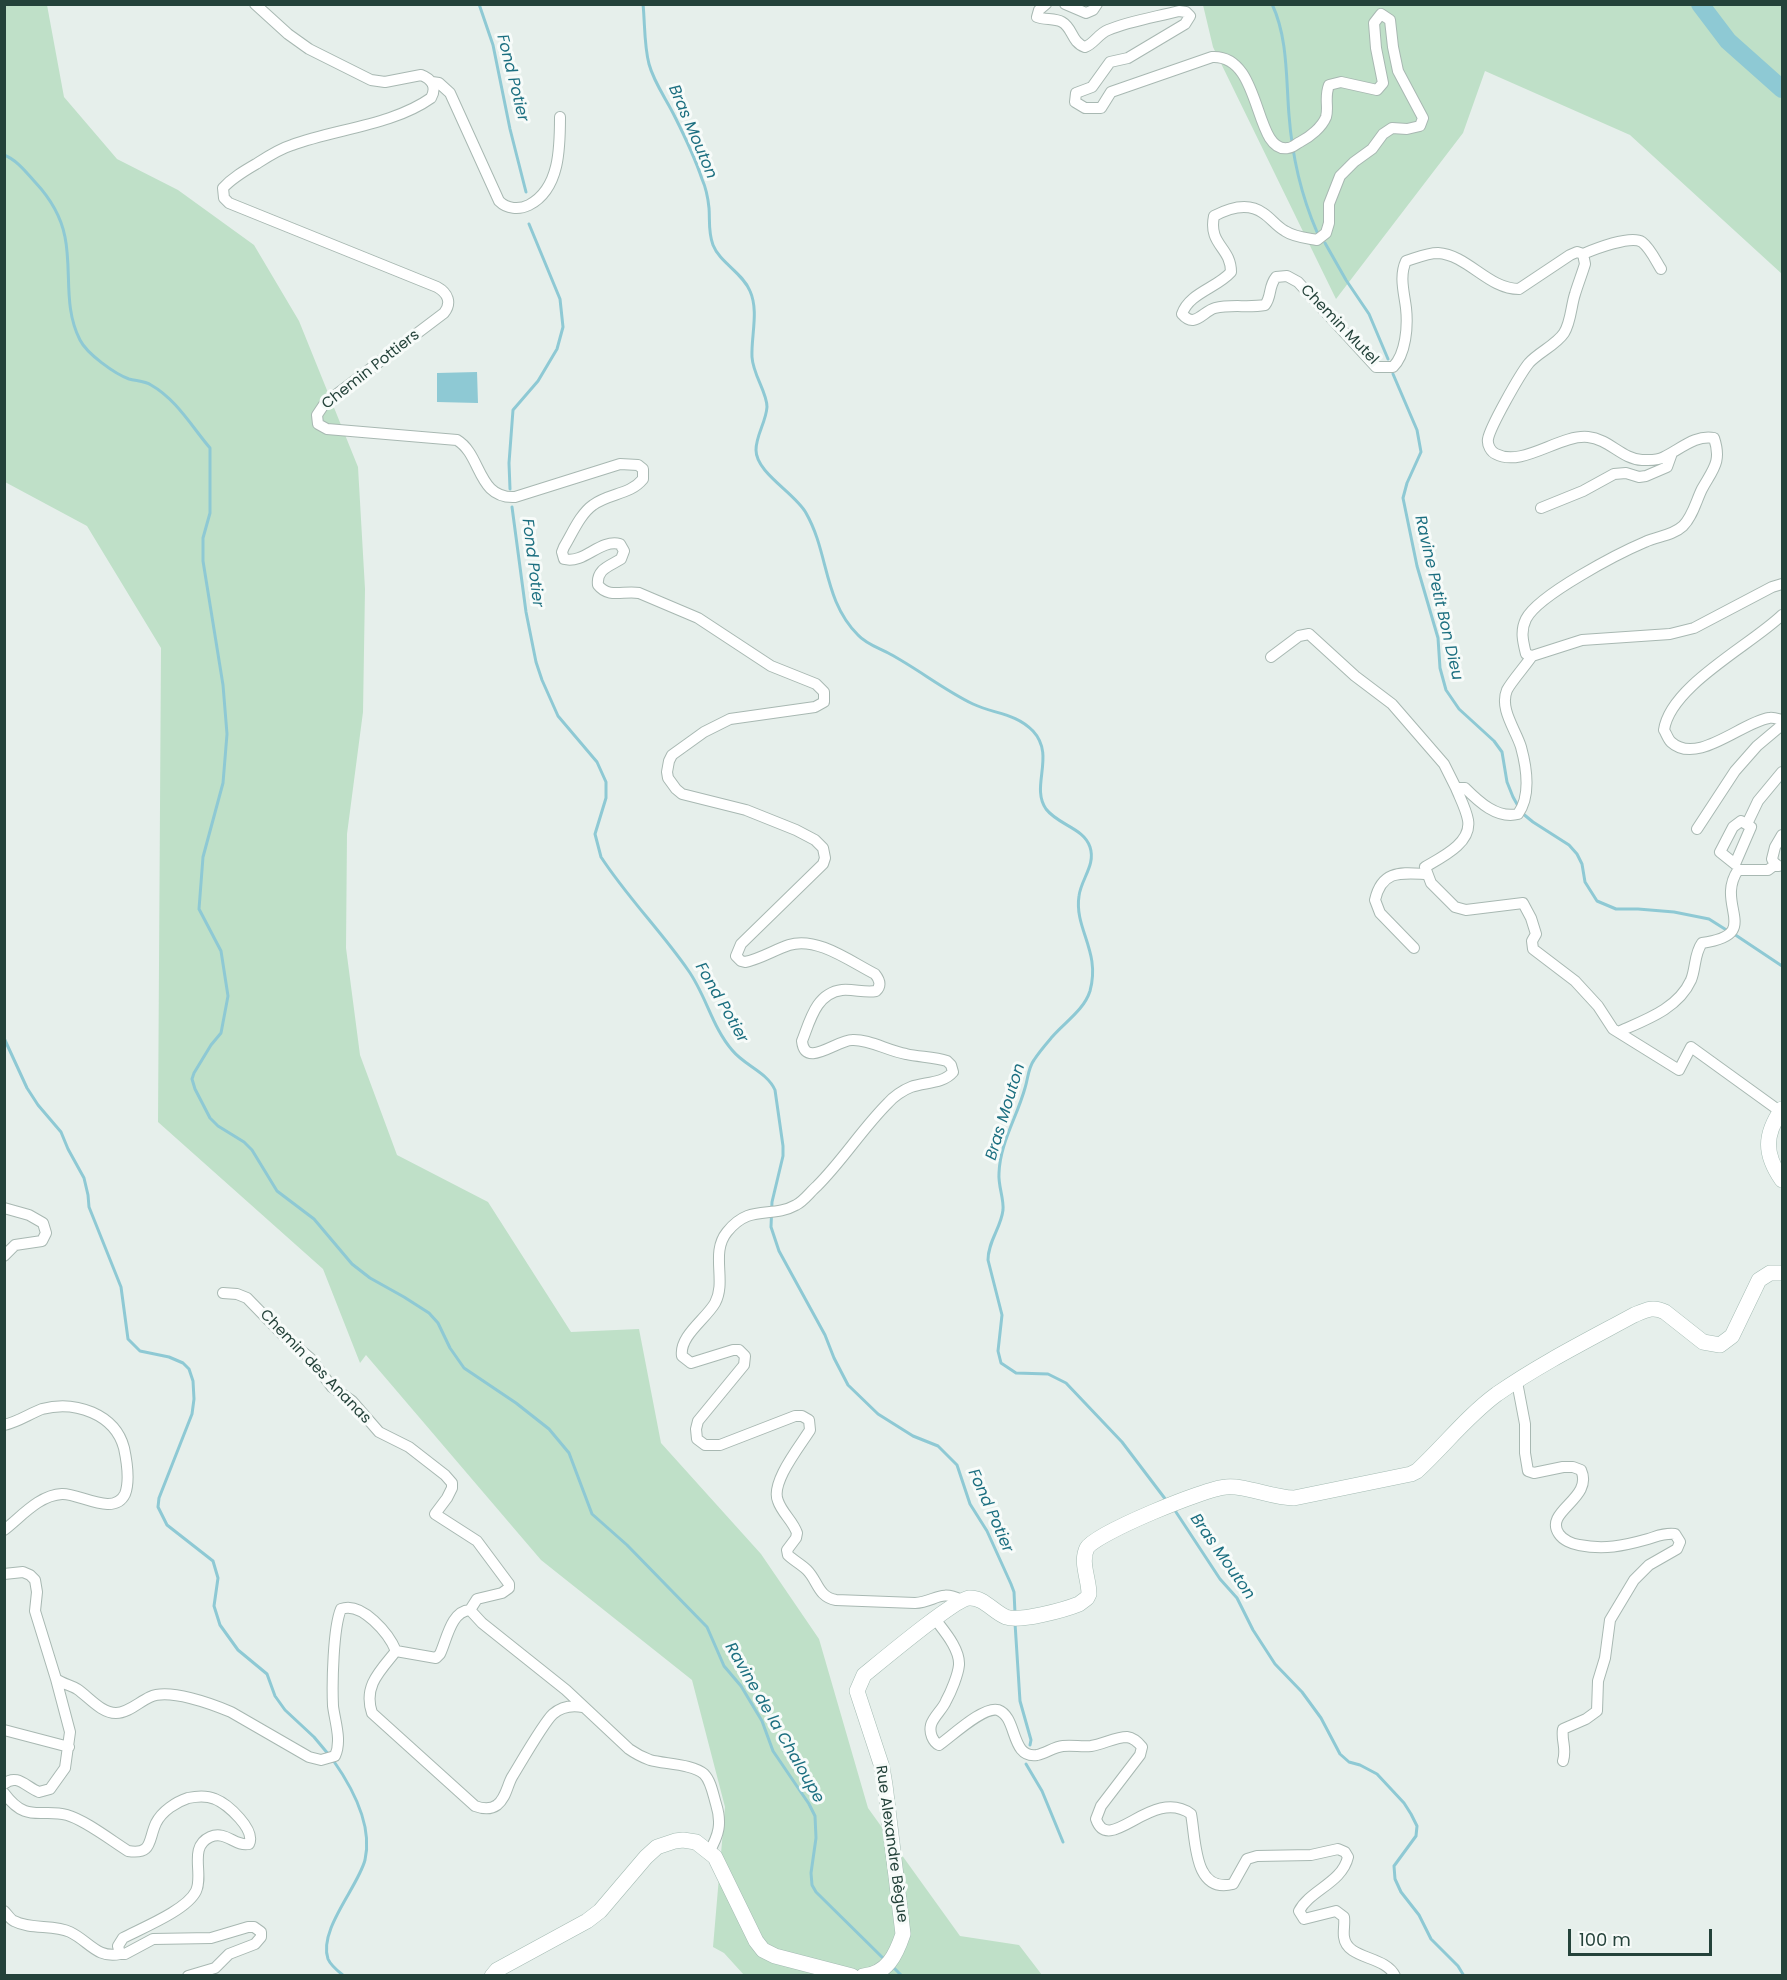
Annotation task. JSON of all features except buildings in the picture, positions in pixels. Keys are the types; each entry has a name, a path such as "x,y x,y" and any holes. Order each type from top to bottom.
{"main road":[{"path":"1782,1111 1773,1122 1768,1140 1770,1158 1782,1180"},
{"path":"961,1600 977,1599 1013,1617 1084,1602 1089,1594 1084,1558 1091,1542 1111,1530 1224,1486 1282,1498 1294,1498 1411,1474 1423,1465 1470,1416 1497,1394 1554,1359 1634,1315 1652,1308 1665,1312 1703,1342 1720,1345 1732,1336 1759,1280 1770,1273 1782,1274"},
{"name":"Rue Alexandre Bègue","path":"863,1976 881,1971 896,1953 903,1934 882,1767 857,1691 864,1675 961,1600"},
{"path":"492,1976 497,1970 571,1931 600,1911 645,1857 657,1847 668,1842 683,1840 696,1842 716,1857 756,1941 763,1950 775,1956 852,1976"}],"street":[{"path":"255,4 288,34 309,49 371,80 385,82 421,75 432,82 439,83 450,93 499,201 504,206 523,208 544,194 557,161 560,117"},
{"name":"Chemin Mutel","path":"1046,4 1039,10 1037,17 1063,22 1075,42 1085,47 1101,33 1115,28 1179,11 1186,12 1190,16 1185,24 1128,58 1110,62 1092,87 1076,93 1075,102 1085,108 1101,108 1111,92 1212,57 1222,57 1235,64 1246,79 1270,140 1281,148 1288,148 1305,140 1320,126 1326,115 1325,96 1329,85 1341,82 1377,90 1383,83 1374,23 1381,15 1390,20 1398,71 1423,118 1420,126 1407,129 1392,128 1383,134 1372,149 1340,176 1329,204 1329,223 1326,233 1317,240 1287,233 1252,207 1236,207 1214,216 1211,227 1213,234 1227,256 1231,272 1185,306 1182,314 1186,319 1193,321 1219,307 1265,305 1269,300 1271,284 1276,277 1287,276 1298,282 1364,351 1376,367 1393,367 1398,362 1404,346 1407,312 1401,270 1406,261 1438,253 1453,257 1495,283 1510,289 1519,289 1570,255 1577,252 1583,254"},
{"path":"1065,4 1086,13 1094,10 1097,4"},
{"name":"Chemin Pottiers","path":"432,82 434,93 426,102 390,118 290,145 228,182 223,188 223,196 230,203 437,287 443,290 448,297 448,305 444,313 325,404 316,420 321,427 458,440 466,448 488,486 498,494 507,497 620,464 638,465 643,469 643,479 632,489 602,500 586,512 564,547 562,552 564,559 578,559 608,543 620,544 624,551 621,559 603,569 598,577 598,585 604,591 612,594 639,593 698,618 771,666 816,684 824,692 824,702 815,707 741,716 717,724 672,755 667,767 668,778 682,794 769,818 815,840 823,848 824,864 741,944 736,956 741,962 745,962 790,945 809,944 827,950 875,974 878,978 879,986 876,991 843,990 822,1000 816,1007 802,1041 806,1051 811,1054 819,1053 844,1041 858,1040 905,1054 941,1059 947,1061 953,1069 951,1075 946,1078 910,1088 889,1101 830,1173 803,1199 790,1208 760,1212 737,1221 724,1235 719,1246 718,1296 684,1342 681,1351 682,1356 691,1363 733,1350 739,1350 745,1356 744,1365 698,1421 697,1439 705,1445 720,1445 795,1416 806,1418 810,1424 810,1430 779,1480 778,1503 797,1533 787,1550 789,1557 806,1568 823,1595 828,1599 925,1603 949,1594 961,1600"},
{"path":"1532,656 1526,654 1521,632 1526,617 1544,600 1569,583 1646,541 1671,534 1683,526 1716,467 1718,451 1714,438 1708,437 1694,440 1654,460 1637,460 1608,443 1592,437 1580,436 1535,452 1512,457 1496,454 1489,448 1488,441 1494,426 1530,363 1563,335 1585,264 1583,254 1633,239 1639,240 1645,244 1661,269"},
{"path":"1540,508 1583,491 1614,474 1646,476 1667,467 1672,453"},
{"path":"1456,788 1465,788 1481,803 1510,816 1518,814 1525,805 1527,788 1521,748 1506,709 1507,690 1532,656 1582,640 1670,634 1694,628 1782,584"},
{"path":"1697,829 1735,771 1782,722 1769,718 1712,744 1683,748 1672,742 1664,730 1665,718 1691,687 1713,667 1758,636 1782,615"},
{"path":"1271,657 1299,636 1309,634 1355,676 1392,704 1444,764 1468,820 1467,832 1463,840 1447,854 1425,867 1431,883 1455,907 1466,910 1523,903 1536,934 1532,941 1533,949 1575,981 1598,1006 1613,1029 1679,1070 1691,1047 1782,1111"},
{"path":"1747,824 1758,801 1782,772"},
{"path":"1618,1032 1666,1009 1680,996 1692,977 1698,949 1702,943 1724,939 1729,936 1735,926 1731,880 1738,870 1768,870 1779,865 1773,859 1775,847 1782,835"},
{"path":"1414,948 1380,913 1376,900 1383,884 1392,874 1427,874"},
{"path":"4,1208 38,1219 43,1223 46,1233 42,1241 15,1245 4,1256"},
{"name":"Chemin des Ananas","path":"223,1293 237,1294 247,1298 284,1336 310,1358 332,1387 352,1401 380,1432 409,1447 445,1474 452,1483 452,1488 435,1514 477,1541 509,1584 509,1588 502,1593 477,1599 470,1610 464,1610 455,1618 440,1654 436,1658 396,1651"},
{"path":"1516,1383 1525,1424 1525,1459 1528,1471 1534,1473 1573,1467 1581,1470 1585,1478 1584,1486 1557,1517 1558,1534 1573,1544 1607,1549 1664,1533 1675,1534 1680,1542 1677,1549 1649,1565 1634,1580 1617,1606 1610,1620 1605,1658 1598,1681 1597,1711 1586,1719 1563,1729 1566,1752 1563,1761"},
{"path":"4,1425 50,1408 88,1409 106,1421 117,1433 126,1456 127,1482 125,1494 115,1503 107,1504 71,1495 56,1495 37,1503 4,1530"},
{"path":"4,1574 23,1572 35,1580 37,1592 35,1611 70,1732 65,1768 50,1788 39,1792 18,1779 11,1779 4,1784"},
{"path":"56,1679 77,1689 106,1711 116,1713 123,1712 159,1694 180,1696 218,1707 231,1712 309,1757 321,1760 335,1756 339,1742 333,1703 336,1634 341,1609 350,1607 365,1613 386,1632 396,1651 370,1688 369,1703 372,1713 475,1806 482,1809 489,1809 499,1804 506,1794 511,1779 552,1715 568,1706 583,1707"},
{"path":"470,1610 482,1623 566,1690 629,1749 640,1756 704,1773 710,1783 720,1827 709,1852"},
{"path":"935,1619 958,1656 959,1666 946,1701 931,1725 935,1743 939,1745 980,1714 990,1710 999,1710 1007,1717 1019,1748 1023,1752 1035,1755 1061,1746 1090,1746 1127,1737 1137,1740 1142,1747 1140,1755 1101,1806 1096,1819 1099,1827 1105,1832 1114,1831 1152,1810 1167,1806 1183,1808 1191,1814 1198,1861 1204,1875 1212,1882 1225,1886 1233,1884 1247,1859 1257,1856 1311,1855 1338,1849 1345,1852 1348,1857 1347,1864 1330,1883 1304,1901 1299,1911 1304,1919 1336,1911 1341,1913 1344,1917 1344,1937 1347,1946 1360,1955 1388,1965 1395,1976"},
{"path":"4,1730 69,1747"},
{"path":"4,1793 21,1809 40,1815 68,1815 128,1851 137,1853 147,1848 156,1821 172,1805 201,1795 214,1798 229,1807 250,1833 249,1844 244,1845 223,1835 207,1838 200,1846 197,1859 198,1884 191,1899 123,1938 118,1946 120,1954"},
{"path":"4,1911 13,1921 68,1930 85,1940 101,1954 110,1956 132,1952 145,1942 163,1937 211,1938 248,1927 254,1927 261,1932 261,1937 255,1944 229,1954 215,1968 188,1976"}],"green space":[{"path":"4,5 47,5 64,97 117,159 178,190 254,245 299,321 358,467 365,589 363,712 347,834 346,948 360,1055 397,1155 488,1202 571,1332 639,1329 661,1443 761,1554 819,1639 868,1808 960,1936 1019,1945 1042,1975 744,1975 724,1953 713,1947 725,1807 692,1680 541,1560 366,1355 360,1363 323,1269 158,1122 161,648 87,526 5,482"},
{"path":"1203,5 1782,5 1782,274 1630,135 1485,71 1463,133 1336,299 1213,47"}],"water":[{"path":"477,372 478,403 437,402 437,373"}],"waterway":[{"name":"Fond Potier","path":"479,4 493,45 510,129 526,192"},
{"name":"Bras Mouton","path":"643,4 645,42 651,71 686,140 706,189 711,240 716,251 742,278 753,299 752,357 767,407 756,444 762,467 801,505 806,513 819,544 838,607 858,635 962,698 1012,717 1033,731 1040,741 1042,750 1040,791 1046,809 1082,835 1090,847 1090,866 1080,890 1078,908 1092,964 1090,991 1079,1010 1052,1037 1032,1063 1022,1099 1002,1151 999,1178 1003,1210 990,1247 988,1260 1002,1315 998,1351 1001,1363 1016,1373 1048,1374 1066,1383 1122,1442 1166,1500"},
{"name":"Ravine Petit Bon Dieu","path":"1272,4 1284,45 1290,130 1295,160 1306,204 1317,232"},
{"path":"1700,4 1728,41 1782,89"},
{"name":"Ravine de la Chaloupe","path":"4,155 25,170 50,200 61,222 67,250 71,315 80,340 95,357 116,373 149,384 160,391 176,406 210,448 210,513 203,538 203,561 223,685 227,734 223,783 203,857 199,909 221,951 228,996 221,1033 194,1073 192,1079 195,1089 210,1118 252,1150 277,1191 314,1219 352,1264 370,1278 429,1313 438,1323 450,1348 464,1368 516,1403 549,1429 569,1453 592,1514 627,1545 707,1627 724,1666 741,1686 762,1721 773,1751 815,1816 816,1838 811,1873 812,1885 816,1892 885,1960"},
{"name":"Fond Potier","path":"510,489 509,463 513,410 538,381 557,349 563,327 560,299 529,224"},
{"name":"Ravine Petit Bon Dieu","path":"1325,243 1369,314 1388,359"},
{"name":"Ravine Petit Bon Dieu","path":"1393,374 1417,430 1421,452 1403,498 1417,566 1438,638 1440,668 1446,690 1459,709 1494,741 1502,752 1507,782 1522,813 1569,845 1577,854 1582,864 1585,882 1597,901 1616,909 1674,912 1709,919 1728,931"},
{"name":"Fond Potier","path":"512,507 526,612 542,680 558,716 597,762 606,782 606,798 595,834 601,857 688,970 725,1041 737,1056 767,1078 775,1090 783,1156 772,1202 771,1227 779,1251 825,1335 848,1385 878,1414 913,1436 938,1446 957,1465 970,1504 987,1531 1011,1584 1014,1592 1015,1613"},
{"name":"Ravine Petit Bon Dieu","path":"1734,934 1782,966"},
{"path":"4,1038 27,1088 61,1132 84,1178 89,1207 121,1287 128,1339 140,1351 169,1357 183,1363 189,1369 193,1381 192,1414 159,1498 158,1507 167,1525 213,1561 218,1578 214,1606 220,1625 238,1650 267,1674 275,1696 285,1710 314,1737 329,1755"},
{"name":"Bras Mouton","path":"1174,1509 1220,1579 1237,1598 1253,1630 1275,1664 1302,1692 1321,1718 1340,1754 1349,1762 1377,1774 1411,1814 1417,1826 1416,1836 1394,1866 1395,1879 1401,1892 1419,1915 1431,1939 1458,1966 1464,1976"},
{"name":"Fond Potier","path":"1015,1623 1020,1701 1031,1740 1030,1745"},
{"path":"333,1760 354,1794 363,1820 367,1847 361,1871 333,1922 326,1948 329,1962 344,1976"},
{"name":"Fond Potier","path":"1026,1764 1042,1791 1063,1842"},
{"name":"Ravine de la Chaloupe","path":"892,1966 902,1976"}]}
